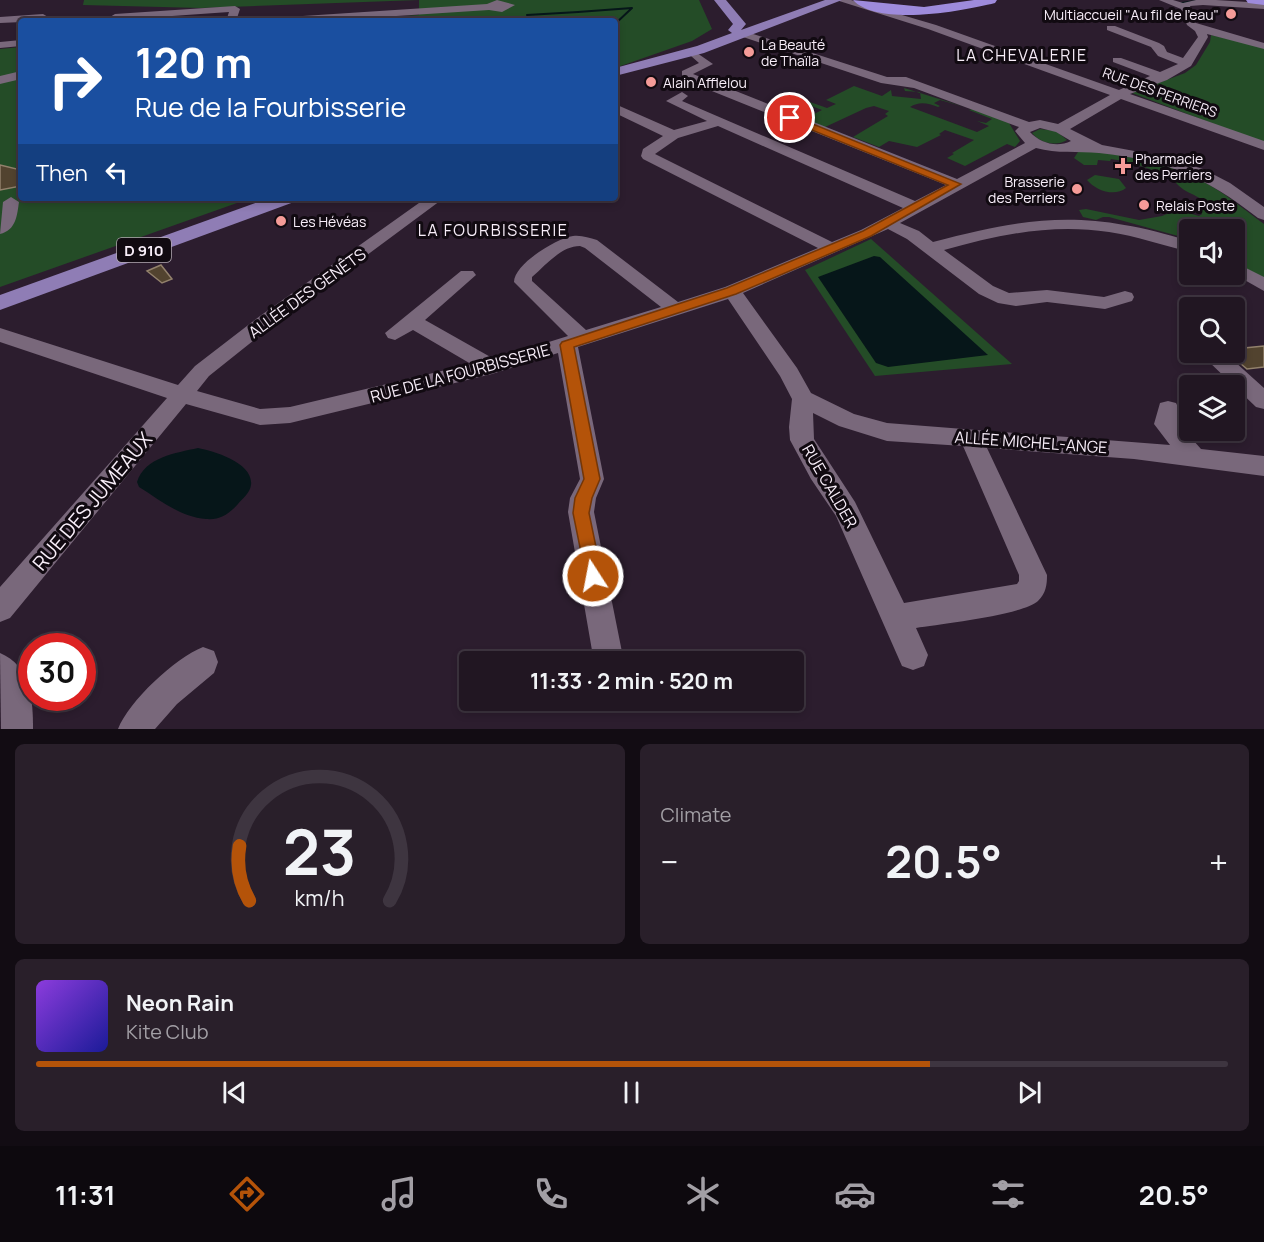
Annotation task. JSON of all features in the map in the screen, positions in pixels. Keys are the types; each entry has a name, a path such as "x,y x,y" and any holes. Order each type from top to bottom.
{"highway":[{"path":"860,0 891,8 928,9 990,0"},
{"path":"1253,0 1264,1"}],"main road":[{"path":"708,0 728,26"},
{"path":"720,0 728,26"},
{"path":"618,71 691,54 728,26 761,21 821,0"},
{"path":"691,54 690,46 728,26 836,0"},
{"path":"618,82 639,74 648,65"},
{"name":"D 910","path":"0,295 263,201"},
{"name":"D 910","path":"0,303 279,201"}],"street":[{"name":"RUE DES PERRIERS","path":"841,0 932,27 1264,146"},
{"path":"1164,0 1185,7"},
{"path":"1185,7 1188,4 1203,2 1264,6"},
{"path":"289,16 417,7 489,7"},
{"path":"1185,7 1192,25 1200,29 1264,46"},
{"path":"116,17 158,16 235,9 232,18"},
{"path":"153,18 158,16"},
{"path":"29,18 42,18"},
{"path":"0,20 18,19"},
{"path":"728,26 881,79 881,77 889,76 1029,126 1043,125 1061,128 1072,134 1073,144"},
{"path":"1111,28 1155,45 1160,48 1162,54 1187,64"},
{"path":"1061,128 1123,94 1187,64 1203,40 1200,29"},
{"path":"0,30 18,34"},
{"path":"0,39 18,35"},
{"path":"0,45 18,36"},
{"path":"691,54 707,64 686,73 688,77 956,184"},
{"path":"1117,60 1163,77"},
{"path":"0,80 18,76"},
{"path":"682,96 672,100 915,207"},
{"path":"618,109 673,135"},
{"path":"718,122 673,135 648,152 648,156 832,249"},
{"path":"1029,126 1022,131 1023,134 1035,143 1054,147 1073,144 1153,158 1190,169 1220,183 1264,215"},
{"name":"RUE DE LA FOURBISSERIE","path":"0,335 250,415 273,418 492,367 732,291 832,249 888,222 1035,143"},
{"name":"ALLÉE DES GENÊTS","path":"183,394 202,371 220,355 432,201"},
{"path":"0,229 8,221 11,202"},
{"path":"888,222 913,235 986,290 1005,299 1047,296 1105,303 1125,297"},
{"path":"931,248 1025,226 1074,224 1120,227 1179,244"},
{"path":"607,651 581,513 583,498 592,479 575,342 523,282 523,277 568,241 584,241 591,244 676,310"},
{"path":"1245,274 1264,285"},
{"path":"395,333 467,275"},
{"path":"732,291 789,373 803,399"},
{"path":"412,321 492,367"},
{"path":"1224,363 1260,394"},
{"name":"RUE DES JUMEAUX","path":"0,608 183,394"},
{"name":"ALLÉE MICHEL-ANGE","path":"803,399 848,420 887,432 1194,457 1264,466"},
{"name":"RUE CALDER","path":"803,399 800,427 802,441 846,510 913,655"},
{"path":"1167,409 1165,424 1194,457"},
{"path":"897,618 1017,597 1027,593 1033,586 1033,575 970,437"},
{"path":"134,729 166,693 203,662"},
{"path":"0,668 17,693 17,729"}],"green space":[{"path":"84,0 419,0 201,8 83,5"},
{"path":"419,0 699,0 712,29 692,41 618,67 618,18 374,18 419,15"},
{"path":"1211,35 1264,47 1264,143 1132,93 1185,73 1196,65 1210,42"},
{"path":"18,47 18,201 243,201 0,287 0,49"},
{"path":"854,86 882,96 891,90 892,96 921,99 920,93 965,107 940,100 934,103 940,106 938,107 924,103 910,107 977,132 989,126 977,121 986,123 992,119 969,110 972,109 1009,123 1020,141 1015,147 1007,144 965,166 947,158 974,140 945,130 939,134 941,135 917,147 889,141 879,147 853,137 888,116 885,114 889,111 874,106 823,128 802,120 822,110 806,104 810,102 827,108 836,104 826,100"},
{"path":"1040,129 1056,131 1067,140 1058,143 1044,141 1032,133"},
{"path":"1080,149 1141,160 1186,173 1208,184 1264,224 1264,280 1245,269 1245,219 1179,219 1179,236 1109,217 1096,220 1083,217 1079,210 1086,209 1139,220 1169,213 1185,212 1199,216 1202,214 1199,208 1203,208 1205,204 1172,180 1142,166 1111,159 1110,161 1098,160 1097,165 1084,165 1074,158"},
{"path":"1095,175 1119,179 1126,188 1117,192 1100,190 1087,180"},
{"path":"871,239 1012,364 875,376 805,270"}],"shaded area":[{"path":"874,256 880,257 988,355 888,367 876,363 818,277"},
{"path":"198,448 232,459 246,470 250,477 251,485 248,493 231,511 220,518 197,518 188,515 139,487 137,482 147,467 162,457"}],"building":[{"path":"0,165 18,169 18,187 0,190"},
{"path":"161,265 172,279 162,283 147,271"},
{"path":"1264,346 1264,367 1247,369 1240,363 1245,363 1245,348"}],"waterway":[{"path":"1182,3 1196,1"},
{"path":"527,15 632,8 618,21"}],"place":[{"name":"Multiaccueil \"Au fil de l'eau\"","path":"1231,14"},
{"name":"La Beauté de Thaïla","path":"749,52"},
{"name":"Alain Afflelou","path":"651,82"},
{"name":"Pharmacie des Perriers","path":"1123,166"},
{"name":"Brasserie des Perriers","path":"1077,189"},
{"name":"Relais Poste","path":"1144,205"},
{"name":"Les Hévéas","path":"281,221"}],"district":[{"name":"LA CHEVALERIE","path":"1022,55"},
{"name":"LA FOURBISSERIE","path":"493,230"}],"route":[{"path":"593,576 581,513 583,498 591,486 592,479 567,345 732,291 867,234 956,184 790,118"}]}
